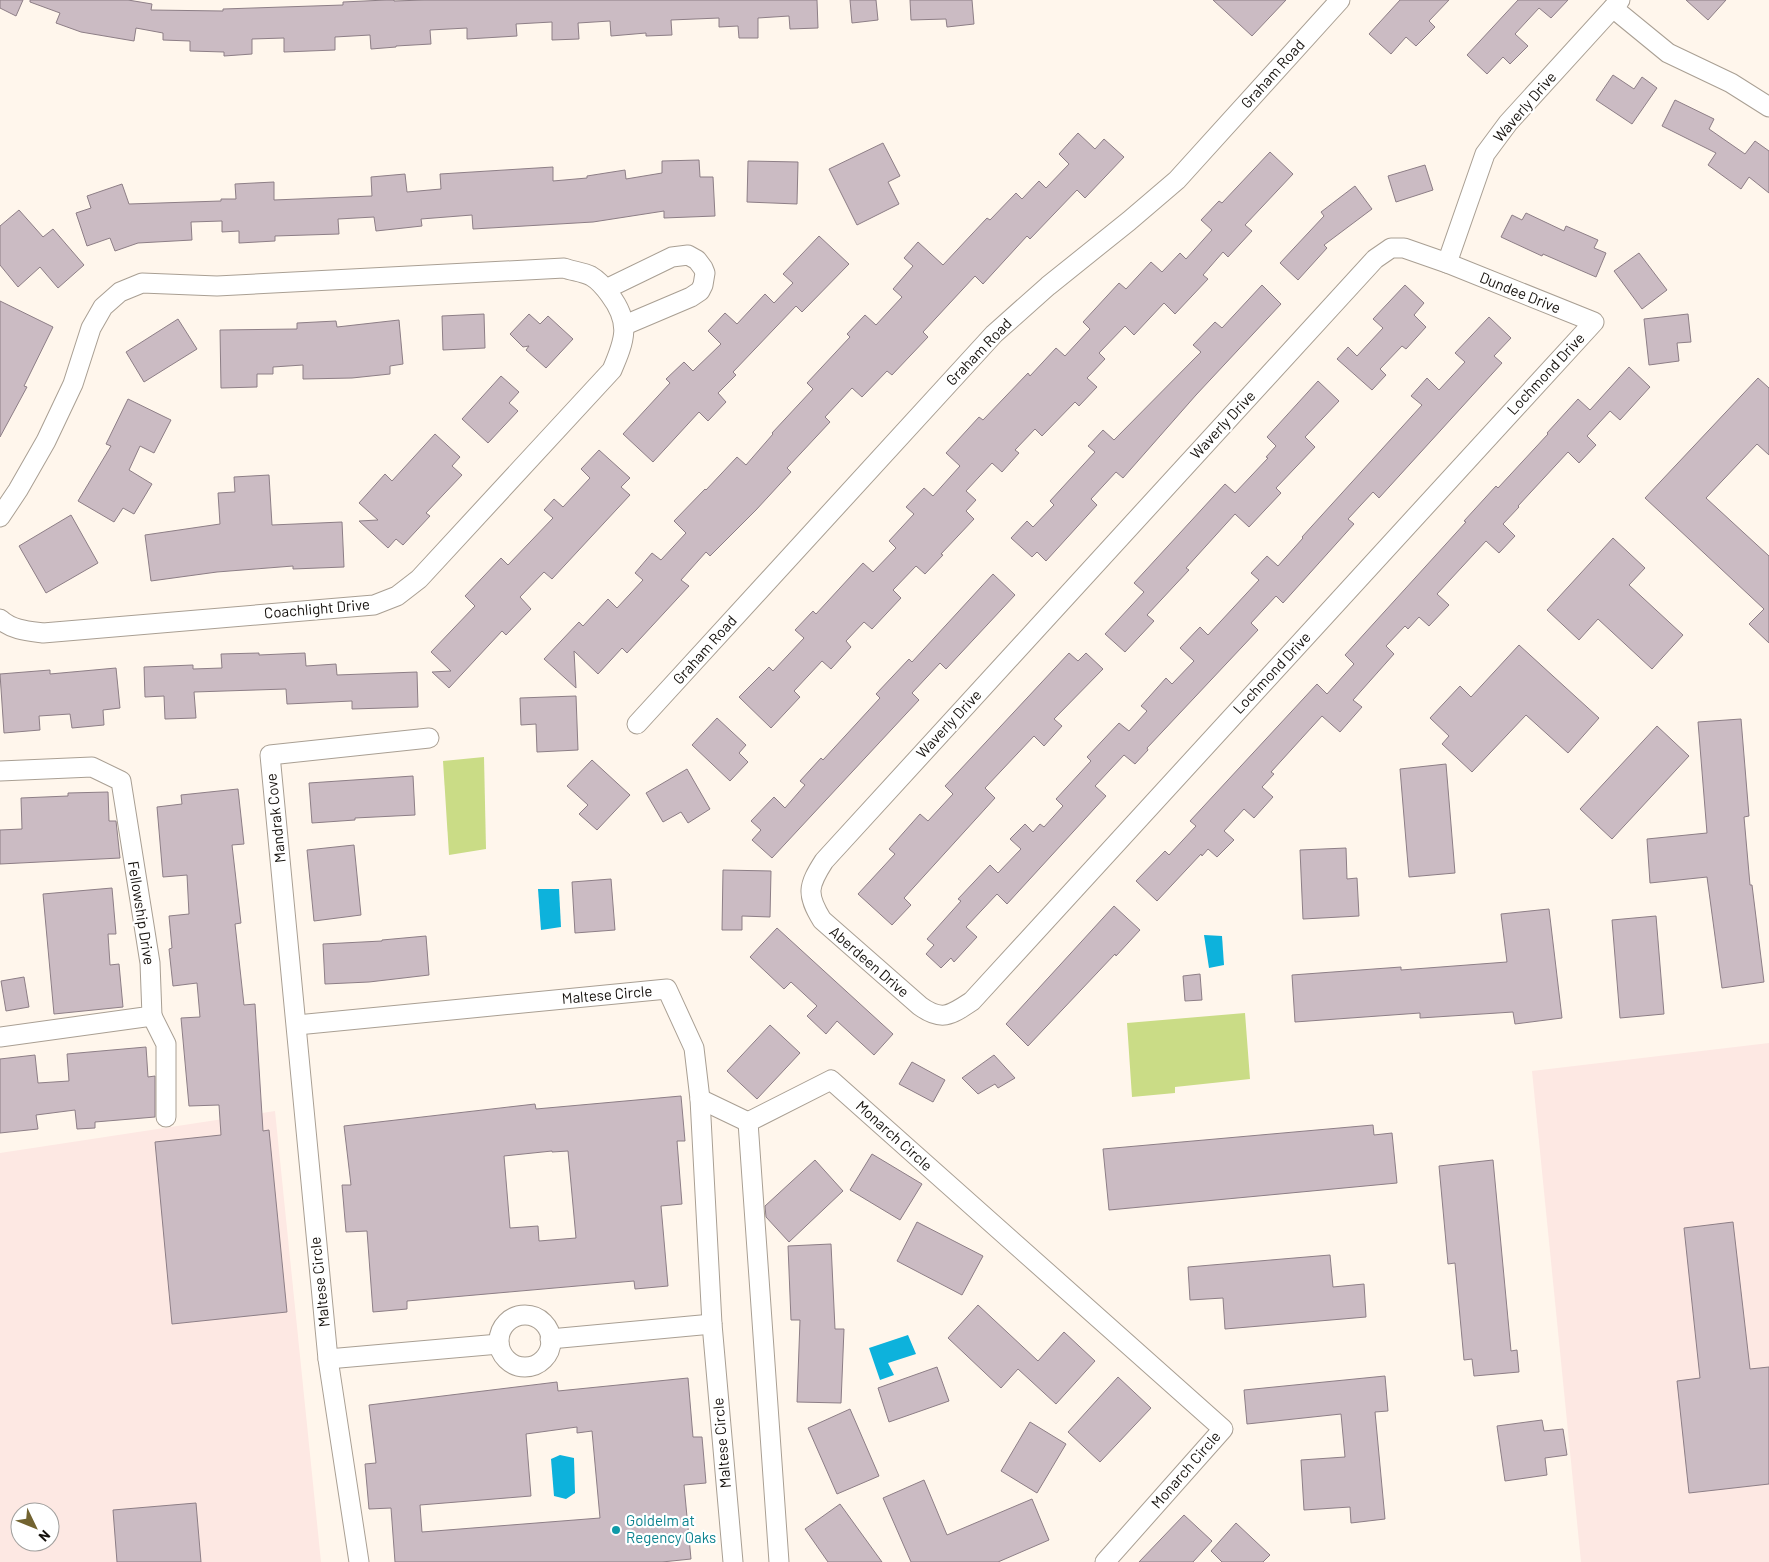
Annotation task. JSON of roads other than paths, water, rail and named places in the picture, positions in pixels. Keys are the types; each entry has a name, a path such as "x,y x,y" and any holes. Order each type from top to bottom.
{"street":[{"name":"Graham Road","path":"637,724 994,334 1048,286 1177,180 1340,0"},
{"path":"1617,4 1668,53 1731,84 1769,107"},
{"name":"Waverly Drive","path":"810,890 814,876 824,860 1376,259 1391,248 1404,248 1447,263 1485,154 1508,123 1617,4"},
{"path":"0,517 46,441 73,384 91,328 103,306 120,292 142,283 217,286 564,268 590,275 606,289 618,306 625,325 691,297 700,291 703,285 704,273 697,260 688,255 672,257 606,289"},
{"name":"Dundee Drive","path":"1447,263 1594,322"},
{"name":"Lochmond Drive","path":"946,1016 956,1012 972,1001 1594,322"},
{"name":"Coachlight Drive","path":"0,619 6,625 24,631 43,633 374,605 397,596 419,579 612,370 621,350 625,325"},
{"name":"Mandrak Cove","path":"289,951 270,755 429,738"},
{"name":"Fellowship Drive","path":"0,771 92,767 120,782 150,963 152,1016"},
{"name":"Aberdeen Drive","path":"810,890 812,904 822,920 920,1006 931,1014 946,1016"},
{"name":"Maltese Circle","path":"289,951 328,1359 359,1562"},
{"name":"Maltese Circle","path":"297,1025 667,989 694,1048 700,1099 712,1324 733,1562"},
{"path":"0,1037 152,1016 166,1044 166,1117"},
{"name":"Monarch Circle","path":"748,1122 831,1080 1224,1429 1105,1562"},
{"path":"700,1099 748,1122 779,1562"},
{"path":"522,1316 532,1316 541,1321 548,1329 550,1339 549,1349 544,1358 537,1364 527,1367 517,1366 508,1362 502,1354 499,1344 500,1334 505,1325 512,1318 522,1316"},
{"path":"550,1339 712,1324"},
{"path":"328,1359 499,1344"}],"water":[{"path":"538,889 559,889 561,927 541,930"},
{"path":"1204,935 1222,936 1224,965 1209,968"},
{"path":"908,1335 916,1354 888,1363 894,1375 880,1380 869,1348"},
{"path":"560,1455 574,1458 575,1493 566,1499 554,1496 551,1459"}],"place":[{"name":"Goldelm at Regency Oaks","path":"616,1530"}]}
